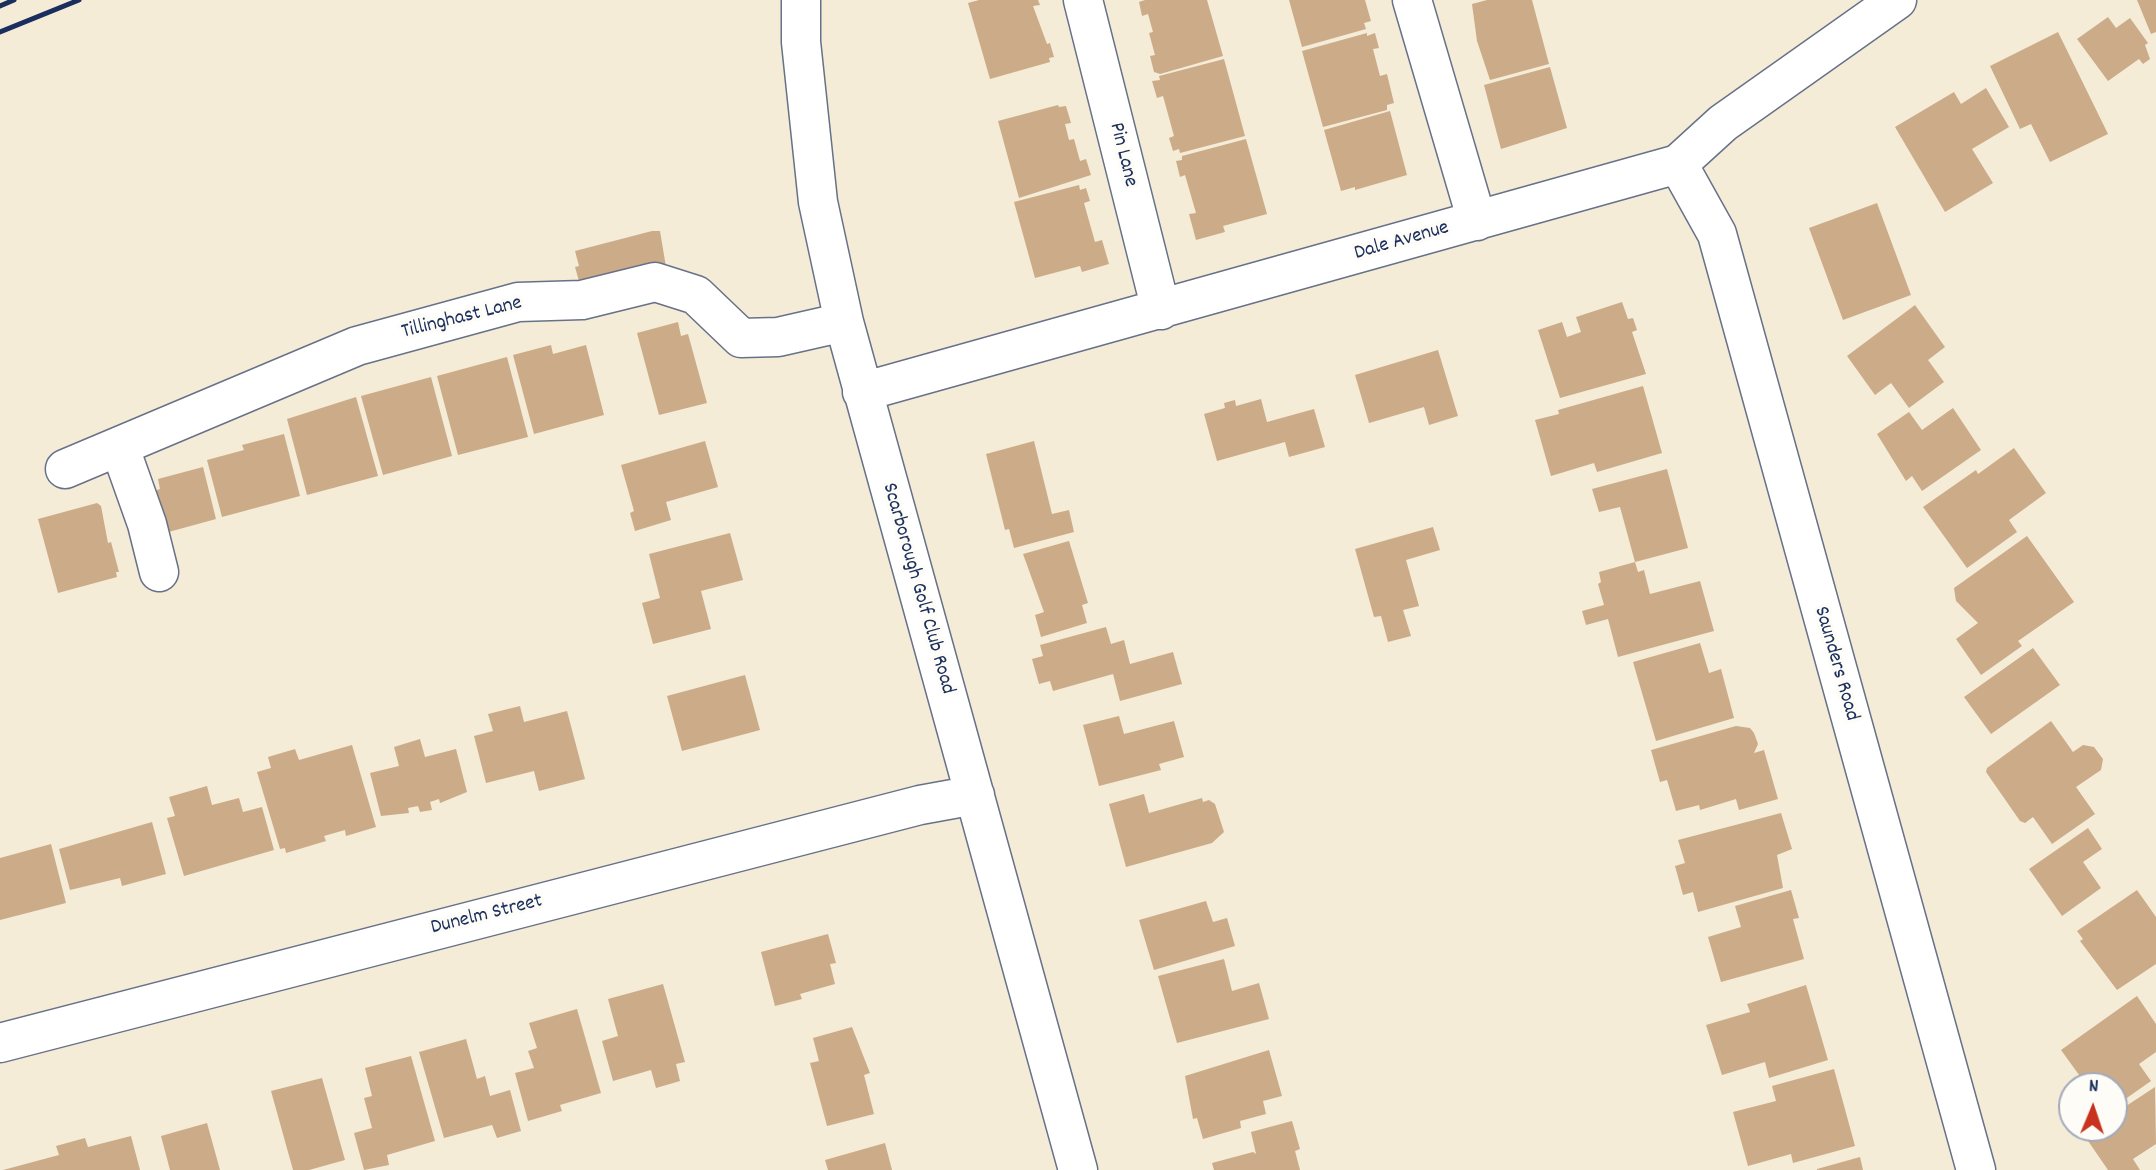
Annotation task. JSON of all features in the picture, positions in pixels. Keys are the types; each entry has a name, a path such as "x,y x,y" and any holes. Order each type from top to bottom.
{"street":[{"name":"Scarborough Golf Club Road","path":"800,0 801,42 818,202 844,322 1078,1170"},
{"name":"Pin Lane","path":"1083,0 1161,310"},
{"path":"1412,0 1477,220"},
{"name":"Dale Avenue","path":"862,392 1678,164 1723,123 1896,0"},
{"name":"Saunders Road","path":"1678,164 1717,234 1976,1170"},
{"name":"Tillinghast Lane","path":"65,469 357,346 518,302 582,300 654,282 696,295 741,338 778,337 844,322"},
{"path":"120,448 148,524 159,572"},
{"name":"Dunelm Street","path":"0,1043 894,812 975,796"}],"building":[{"path":"979,0 1038,0 1040,5 1033,6 1047,44 1050,43 1054,57 1049,58 1050,62 990,79 968,3"},
{"path":"1207,0 1223,56 1160,74 1154,72 1150,56 1155,55 1149,33 1153,32 1148,14 1142,16 1139,2"},
{"path":"1289,0 1365,0 1371,21 1364,23 1366,29 1302,47"},
{"path":"1487,0 1532,0 1549,64 1490,80 1477,41 1472,4"},
{"path":"2137,0 2156,0 2156,32 2151,34"},
{"path":"2108,17 2116,28 2130,18 2148,43 2145,45 2150,59 2143,64 2139,59 2108,81 2077,39"},
{"path":"2058,32 2108,134 2050,162 2031,124 2020,129 1990,66"},
{"path":"1367,33 1367,36 1375,33 1379,48 1373,49 1380,76 1387,74 1394,103 1387,105 1387,110 1323,127 1302,51"},
{"path":"1224,59 1245,136 1180,153 1179,149 1173,151 1169,138 1174,136 1163,96 1157,98 1152,81 1160,80 1159,76"},
{"path":"1550,67 1567,128 1501,149 1484,85"},
{"path":"1986,88 2009,127 1972,149 1993,183 1945,212 1895,127 1954,92 1961,104"},
{"path":"1058,105 1066,106 1071,123 1065,124 1069,140 1074,139 1080,161 1086,159 1091,175 1019,198 998,121"},
{"path":"1390,111 1407,175 1355,190 1355,187 1341,191 1324,130"},
{"path":"1246,139 1267,214 1223,226 1225,232 1196,240 1189,214 1196,213 1185,175 1180,177 1176,161 1182,160 1182,156"},
{"path":"1079,185 1080,190 1086,188 1090,201 1084,203 1095,242 1102,240 1109,264 1082,272 1080,266 1035,278 1014,202"},
{"path":"1877,203 1911,295 1843,320 1809,228"},
{"path":"660,231 666,267 582,292 575,267 579,266 575,251"},
{"path":"1622,302 1628,319 1633,318 1637,330 1632,332 1646,374 1560,398 1538,330 1562,322 1567,337 1581,332 1576,317"},
{"path":"1915,305 1945,347 1928,360 1944,382 1909,408 1891,383 1875,395 1847,356"},
{"path":"678,322 681,336 688,334 707,403 659,415 637,333"},
{"path":"551,345 553,354 586,345 604,415 534,434 513,355"},
{"path":"1438,350 1458,416 1429,425 1424,407 1369,423 1355,375"},
{"path":"507,357 528,437 458,455 437,376"},
{"path":"431,377 452,456 383,475 361,396"},
{"path":"1643,386 1662,453 1597,472 1594,463 1551,476 1535,420 1559,414 1558,410"},
{"path":"356,397 378,476 307,495 287,419"},
{"path":"1261,399 1267,422 1314,409 1325,447 1289,457 1285,442 1217,461 1204,414 1225,408 1224,403 1235,400 1236,406"},
{"path":"1953,408 1981,450 1922,491 1912,476 1906,481 1877,434 1909,412 1922,430"},
{"path":"284,434 300,496 222,517 207,460 244,450 242,445"},
{"path":"705,441 718,487 666,502 671,520 635,531 630,513 634,511 621,465"},
{"path":"1034,441 1052,514 1069,510 1074,532 1014,548 1009,529 1005,530 986,454"},
{"path":"2014,448 2046,493 2009,520 2017,532 1967,568 1923,507 1976,470 1978,474"},
{"path":"203,467 216,519 165,533 154,491 160,489 158,479"},
{"path":"1667,469 1688,548 1635,562 1620,507 1599,512 1592,489"},
{"path":"97,503 101,506 108,543 111,542 119,572 116,572 117,577 58,593 38,519"},
{"path":"1433,527 1440,550 1406,560 1419,606 1403,610 1411,636 1388,642 1381,616 1374,617 1355,549"},
{"path":"730,533 743,580 701,591 711,629 653,644 642,603 660,598 649,554"},
{"path":"2027,536 2074,602 2018,641 2022,646 1981,675 1956,639 1978,623 1956,601 1954,588"},
{"path":"1069,541 1088,603 1082,605 1087,623 1041,637 1035,615 1044,612 1023,554"},
{"path":"1635,562 1638,572 1644,570 1650,594 1700,581 1714,631 1618,657 1608,619 1586,625 1582,611 1604,605 1598,584 1601,582 1599,572"},
{"path":"1106,627 1111,644 1124,640 1130,664 1173,652 1182,684 1120,701 1113,674 1053,691 1050,681 1039,684 1032,659 1043,656 1040,645"},
{"path":"1700,643 1709,673 1721,669 1734,718 1656,741 1633,662"},
{"path":"2033,648 2060,685 1991,734 1964,697"},
{"path":"745,675 760,730 682,751 667,696"},
{"path":"520,706 524,722 567,711 585,779 539,791 534,771 486,783 474,736 493,731 488,714"},
{"path":"1119,716 1124,734 1174,721 1184,757 1159,764 1161,770 1099,786 1083,725"},
{"path":"2051,721 2073,752 2083,745 2094,747 2103,759 2101,770 2076,787 2095,814 2052,844 2033,817 2025,823 2020,821 1986,772 1987,768"},
{"path":"1736,726 1750,728 1754,733 1758,744 1754,753 1764,750 1778,799 1739,810 1736,799 1700,810 1699,805 1676,811 1667,780 1660,782 1651,750"},
{"path":"420,739 425,757 456,749 467,792 440,803 439,799 430,802 432,810 420,812 418,806 408,808 409,813 381,816 370,773 399,766 394,747"},
{"path":"352,745 376,827 346,836 345,830 324,836 326,841 286,853 285,848 280,849 257,772 271,768 268,757 295,749 299,760"},
{"path":"207,786 212,805 239,798 243,812 262,807 274,850 184,876 167,818 175,816 169,797"},
{"path":"1144,794 1149,813 1202,798 1203,802 1209,800 1215,804 1224,832 1212,843 1126,867 1109,804"},
{"path":"1781,813 1792,849 1777,855 1783,888 1698,912 1693,892 1683,895 1675,866 1685,863 1678,840"},
{"path":"152,822 166,874 122,886 120,878 70,890 59,849"},
{"path":"2088,828 2102,849 2083,862 2101,888 2062,916 2029,869"},
{"path":"51,844 66,903 0,920 0,858"},
{"path":"1791,890 1799,918 1793,919 1804,959 1721,982 1708,937 1741,927 1735,906"},
{"path":"2137,890 2156,917 2156,964 2117,990 2080,941 2083,939 2077,931"},
{"path":"1206,901 1213,922 1227,918 1235,946 1154,970 1139,920"},
{"path":"828,934 836,963 830,964 835,984 800,994 802,999 775,1006 761,952"},
{"path":"1224,959 1232,991 1259,983 1269,1019 1177,1043 1158,976"},
{"path":"663,984 685,1062 676,1064 680,1081 656,1088 651,1070 613,1081 602,1041 618,1036 608,999"},
{"path":"1806,985 1828,1060 1769,1078 1765,1062 1722,1075 1706,1025 1750,1012 1747,1004"},
{"path":"2137,996 2156,1024 2156,1052 2139,1064 2151,1081 2128,1097 2128,1072 2077,1072 2061,1050"},
{"path":"577,1009 601,1093 560,1105 562,1111 528,1121 515,1073 534,1068 528,1051 537,1048 529,1023"},
{"path":"852,1027 870,1073 864,1075 874,1114 827,1126 810,1063 819,1061 813,1038"},
{"path":"466,1039 477,1079 485,1076 490,1096 510,1090 521,1131 497,1138 492,1125 444,1138 419,1052"},
{"path":"1269,1050 1282,1096 1263,1101 1266,1114 1240,1121 1241,1128 1203,1139 1197,1118 1193,1119 1185,1076"},
{"path":"411,1056 435,1141 387,1155 389,1165 364,1170 354,1133 372,1128 364,1098 372,1096 365,1068"},
{"path":"1834,1069 1855,1146 1793,1163 1791,1154 1748,1166 1733,1112 1776,1101 1772,1086"},
{"path":"322,1078 345,1160 309,1170 293,1170 271,1091"},
{"path":"2155,1087 2156,1144 2133,1159 2140,1170 2108,1170 2089,1142 2128,1142 2128,1105"},
{"path":"1292,1121 1300,1149 1295,1151 1300,1170 1214,1170 1212,1163 1253,1152 1256,1154 1251,1132"},
{"path":"207,1123 220,1170 170,1170 161,1136"},
{"path":"131,1136 140,1170 3,1170 59,1155 56,1146 85,1138 88,1147"},
{"path":"885,1143 892,1170 828,1170 825,1160"},
{"path":"1860,1157 1863,1170 1817,1170 1817,1169"}],"railway":[{"path":"0,6 14,0"},
{"path":"0,32 79,0"}]}
